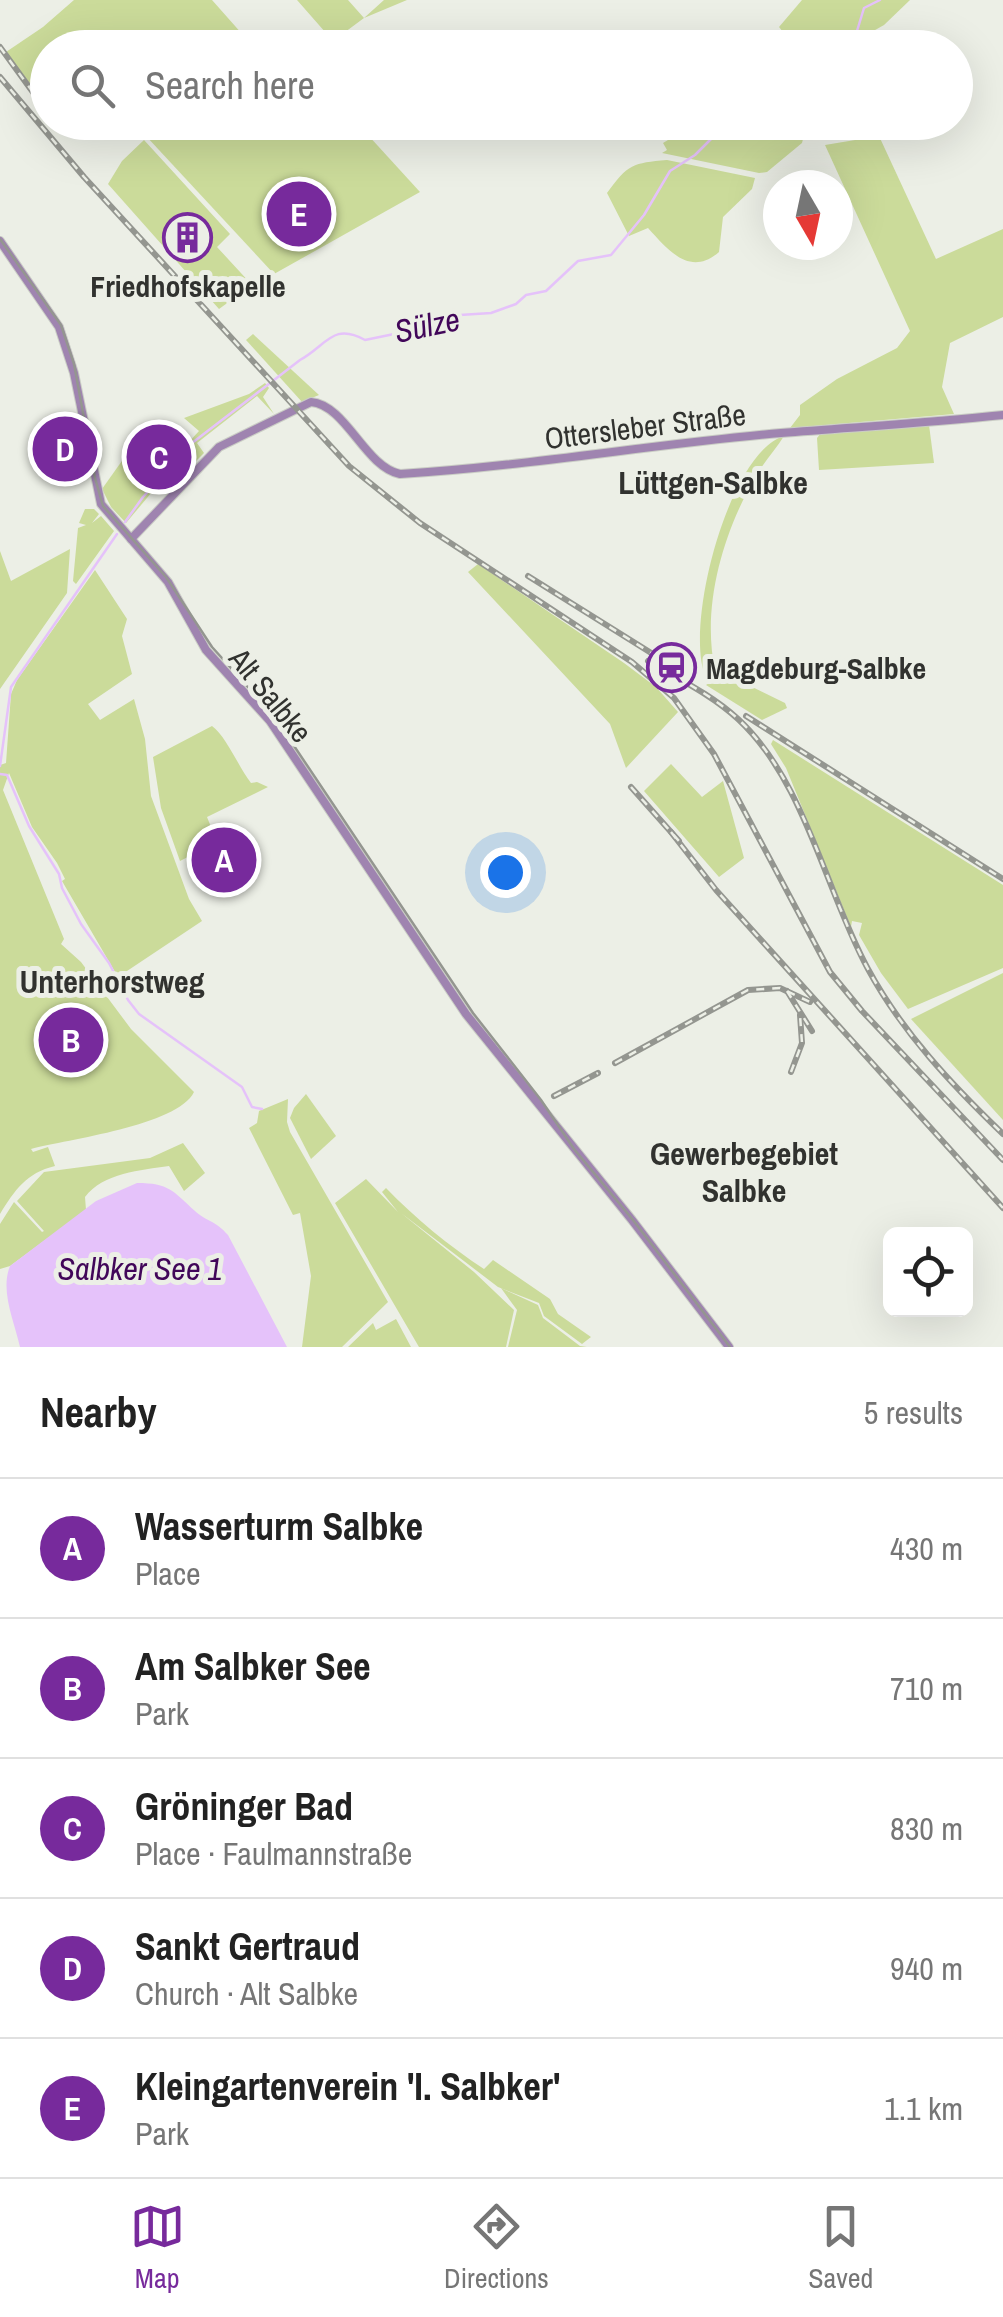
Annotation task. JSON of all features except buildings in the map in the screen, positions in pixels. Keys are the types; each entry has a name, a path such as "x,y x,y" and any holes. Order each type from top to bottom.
{"main road":[{"name":"Alt Salbke","path":"0,241 59,326 74,373 98,497 168,582 206,650 270,721 466,1014 729,1347"},
{"name":"Ottersleber Straße","path":"131,539 218,447 304,404 320,404 387,469 400,474 783,433 1003,415"}],"green space":[{"path":"74,0 212,0 239,30 39,30"},
{"path":"297,0 348,0 364,18 348,30 323,30"},
{"path":"384,0 407,0 364,18"},
{"path":"802,0 910,0 875,30 779,27"},
{"path":"30,36 30,84 6,52"},
{"path":"144,140 230,234 217,247 252,285 219,309 108,184 122,161"},
{"path":"150,140 373,140 420,192 274,274"},
{"path":"668,140 803,140 769,170 759,173 662,153 667,150 663,143"},
{"path":"881,140 936,259 1003,229 1003,317 950,343 942,387 954,414 790,428 800,415 800,405 837,379 897,348 910,331 853,206 853,170 836,170 825,145"},
{"path":"667,160 755,178 752,189 723,217 719,252 708,259 699,262 680,258 648,228 629,236 607,193 632,167"},
{"path":"253,334 319,395 302,402 246,340"},
{"path":"265,383 269,388 263,397 274,414 257,396 197,443 204,453 195,462 187,454 169,472 165,468 199,431 184,418 249,394"},
{"path":"929,425 934,463 819,470 817,438 821,433"},
{"path":"784,436 745,496 726,543 713,594 711,645 715,670 706,678 700,654 701,621 716,544 745,473 764,449"},
{"path":"129,451 167,474 126,523 111,507 102,489"},
{"path":"85,509 94,509 99,514 92,523 101,516 114,531 76,584 73,581 78,528 86,525 79,523"},
{"path":"70,549 67,593 0,689 0,551 11,581"},
{"path":"478,564 624,663 656,687 678,712 626,768 610,724 468,572"},
{"path":"95,570 127,619 122,636 132,674 88,704 100,720 134,699 145,739 151,796 189,899 202,921 118,977 62,881 65,879 57,863 32,827 9,773 3,790 64,939 61,944 81,962 131,1029 194,1092 184,1104 145,1122 31,1149 33,1152 48,1147 55,1166 22,1184 0,1214 0,765 6,763 11,694 17,680"},
{"path":"724,673 785,703 787,708 762,720 706,685"},
{"path":"212,726 251,783 268,787 207,817 217,842 180,861 161,808 153,757"},
{"path":"773,740 1003,885 1003,968 908,1009 859,935 862,923 852,921 851,927 786,768 771,744"},
{"path":"671,764 702,797 723,781 744,858 719,877 644,791"},
{"path":"1003,973 1003,1120 911,1019"},
{"path":"306,1094 336,1136 311,1159 290,1118"},
{"path":"288,1099 290,1132 388,1302 342,1347 302,1347 311,1276 300,1213 293,1215 249,1128 257,1123 259,1111"},
{"path":"183,1143 205,1173 184,1191 169,1166 112,1178 85,1197 86,1210 10,1266 0,1269 0,1224 14,1202 44,1231 17,1201 44,1172 150,1158"},
{"path":"366,1179 398,1212 382,1192 386,1188 458,1251 484,1269 493,1260 550,1299 558,1314 591,1337 582,1344 544,1316 539,1303 498,1287 401,1213 514,1310 506,1347 419,1347 335,1203"},
{"path":"501,1288 538,1305 543,1318 580,1346 587,1347 508,1347 517,1310"},
{"path":"396,1319 411,1347 348,1347 373,1323 376,1330"}],"water":[{"name":"Salbker See 1","path":"137,1183 170,1190 228,1235 287,1347 20,1347 7,1295 10,1266 96,1201"}],"waterway":[{"name":"Sülze","path":"857,30 864,8 880,0"},
{"name":"Sülze","path":"125,522 192,443 337,334 365,340 399,333 411,323 444,322 460,315 491,313 516,304 526,295 546,291 578,261 611,255 644,215 670,171 710,140"},
{"name":"Sülze","path":"0,766 11,687 117,534"},
{"path":"0,774 7,775 81,924 109,963 128,1000 139,1014 242,1087 252,1107 262,1109"}],"tram line":[{"path":"0,239 61,325 74,364 103,506 166,577 212,647 274,716 473,1013 730,1347"}],"railway":[{"path":"0,47 30,88"},
{"path":"0,77 30,113"},
{"path":"53,140 349,466 420,523 632,662 674,698 714,754 830,972 1003,1160"},
{"path":"528,576 664,661"},
{"path":"648,661 717,702 761,744 797,805 853,938 881,992 929,1057 1003,1134"},
{"path":"746,716 1003,879"},
{"path":"631,787 679,841"},
{"path":"671,832 716,890 1003,1208"},
{"path":"615,1063 748,990 780,988 810,1002"},
{"path":"787,991 812,1031"},
{"path":"791,1072 802,1043 800,1015"},
{"path":"554,1096 598,1073"}],"place":[{"name":"Kleingartenverein 'I. Salbker'","path":"299,214"},
{"name":"Friedhofskapelle","path":"188,237"},
{"name":"Sankt Gertraud","path":"65,449"},
{"name":"Gröninger Bad","path":"159,457"},
{"name":"Magdeburg-Salbke","path":"671,668"},
{"name":"Wasserturm Salbke","path":"224,860"},
{"name":"Am Salbker See","path":"71,1040"}],"district":[{"name":"Lüttgen-Salbke","path":"713,482"},
{"name":"Unterhorstweg","path":"112,981"},
{"name":"Gewerbegebiet Salbke","path":"744,1172"}]}
